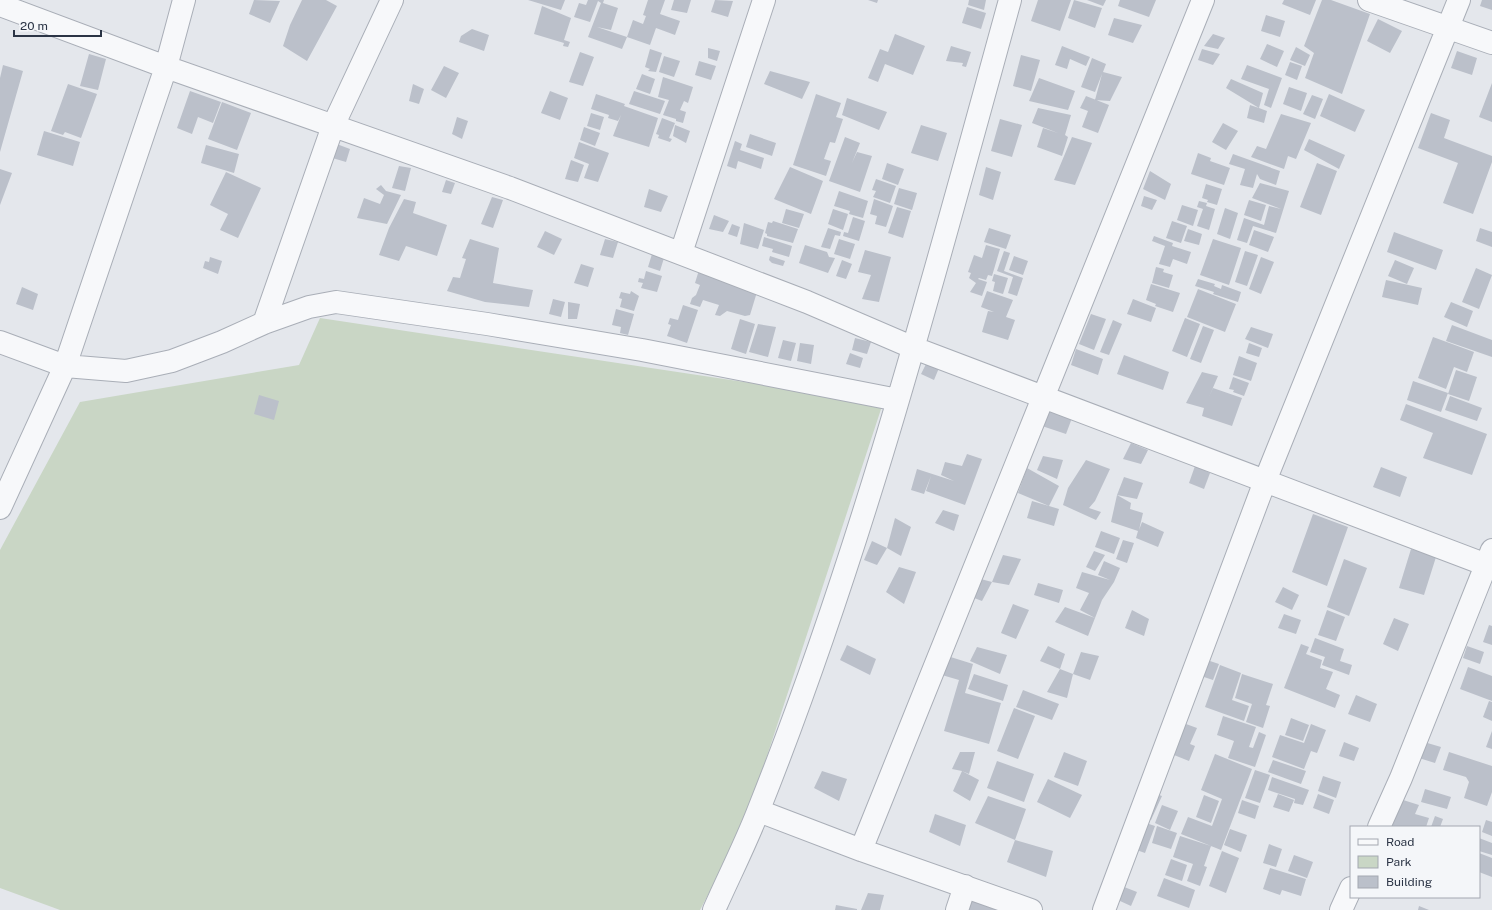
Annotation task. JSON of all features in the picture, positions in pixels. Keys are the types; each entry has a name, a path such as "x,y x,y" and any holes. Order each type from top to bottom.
{"street":[{"path":"0,508 65,366 166,67 184,0"},
{"path":"264,323 333,126 392,0"},
{"path":"681,253 764,0"},
{"path":"714,910 758,811 815,661 868,503 914,348 1010,0"},
{"path":"861,850 1203,0"},
{"path":"1369,0 1492,43"},
{"path":"1104,910 1265,481 1458,0"},
{"path":"0,5 166,67 510,188 807,302 914,348 1265,481 1490,561 1401,778 1379,826"},
{"path":"0,342 65,366 126,371 172,361 222,342 264,323 309,307 336,302 487,324 626,348 898,400"},
{"path":"758,811 861,850 1031,910"},
{"path":"957,910 965,886"},
{"path":"1341,910 1350,890"}],"green space":[{"path":"320,318 883,403 744,826 700,910 60,910 0,888 0,550 80,402 299,365"}],"building":[{"path":"254,0 280,1 270,23 249,14"},
{"path":"302,0 326,0 337,6 307,61 283,46 290,25"},
{"path":"528,0 565,0 561,10"},
{"path":"588,0 604,0 603,3 618,8 611,30 597,27 627,37 622,49 588,37 601,3 598,1 590,22 574,17 579,3 586,5"},
{"path":"648,0 665,0 660,14 680,21 675,35 656,28 650,45 627,37 633,20 643,24 646,16 643,15"},
{"path":"674,0 691,0 687,13 671,10"},
{"path":"715,0 733,1 728,17 711,12"},
{"path":"868,0 878,0 877,3"},
{"path":"969,0 986,0 984,10 968,5"},
{"path":"1038,0 1071,0 1060,31 1031,21"},
{"path":"1074,0 1102,8 1095,28 1068,18"},
{"path":"1087,0 1106,0 1103,6"},
{"path":"1120,0 1156,0 1149,17 1118,6"},
{"path":"1284,0 1316,0 1310,15 1282,4"},
{"path":"1322,0 1331,0 1370,14 1342,94 1305,78 1314,53 1304,46"},
{"path":"1482,0 1492,0 1492,10 1480,6"},
{"path":"542,6 571,18 564,40 570,42 568,47 563,46 564,43 534,34"},
{"path":"967,7 986,13 981,29 962,23"},
{"path":"1266,15 1285,21 1280,37 1261,31"},
{"path":"1114,18 1142,25 1133,43 1108,35"},
{"path":"1378,19 1402,31 1390,53 1367,41"},
{"path":"472,29 489,35 484,51 459,42 461,36"},
{"path":"895,34 925,46 913,75 885,64 878,82 868,78 880,49 888,52"},
{"path":"1213,34 1225,38 1218,49 1204,46"},
{"path":"1267,44 1284,51 1277,67 1260,59"},
{"path":"951,46 971,52 966,67 962,66 963,63 946,61"},
{"path":"1062,46 1090,57 1086,66 1070,59 1067,69 1055,65"},
{"path":"1296,47 1310,55 1305,66 1290,60"},
{"path":"708,48 720,51 717,61 708,58"},
{"path":"650,49 662,53 656,72 648,71 650,69 645,67"},
{"path":"1202,49 1220,54 1213,65 1198,60"},
{"path":"1457,51 1477,58 1472,75 1451,68"},
{"path":"580,52 594,57 583,86 569,82"},
{"path":"89,54 106,59 98,90 80,86"},
{"path":"1021,55 1040,60 1031,91 1013,86"},
{"path":"664,56 680,61 674,77 659,72"},
{"path":"1092,58 1106,64 1103,72 1122,77 1110,101 1095,100 1102,74 1095,92 1081,87"},
{"path":"699,61 716,66 711,80 695,75"},
{"path":"1290,62 1302,66 1297,80 1285,75"},
{"path":"3,65 23,71 0,152 0,78"},
{"path":"1247,65 1282,78 1271,108 1264,105 1269,89 1241,79"},
{"path":"444,66 459,73 446,98 431,90"},
{"path":"770,71 810,82 802,99 764,84"},
{"path":"642,74 655,79 650,94 636,89"},
{"path":"663,77 693,87 688,103 684,101 680,110 686,112 683,123 663,115 669,100 658,97"},
{"path":"1039,78 1075,91 1068,110 1029,101"},
{"path":"1231,79 1263,93 1259,108 1226,88"},
{"path":"1492,83 1492,122 1479,117"},
{"path":"68,84 97,94 81,138 65,132 63,135 51,131"},
{"path":"413,84 424,89 419,104 409,101"},
{"path":"1289,87 1307,93 1301,111 1283,104"},
{"path":"190,91 221,102 213,123 198,117 192,134 177,128"},
{"path":"550,91 568,98 560,120 541,113"},
{"path":"634,91 665,101 660,114 629,104"},
{"path":"596,94 658,118 649,147 613,136 621,115 618,121 608,118 609,115 591,109"},
{"path":"816,94 841,103 836,117 843,119 835,143 830,142 824,159 831,161 826,176 793,165"},
{"path":"1329,94 1365,110 1355,132 1320,116"},
{"path":"1312,95 1323,99 1315,119 1303,114"},
{"path":"1086,96 1109,105 1098,133 1082,127 1088,111 1080,108"},
{"path":"847,98 887,112 879,130 842,115"},
{"path":"222,102 251,113 237,150 208,139"},
{"path":"1250,105 1267,111 1264,123 1247,118"},
{"path":"1038,108 1071,115 1065,135 1068,137 1062,156 1037,147 1043,128 1058,133 1032,123"},
{"path":"591,113 604,117 600,130 587,126"},
{"path":"1431,113 1450,120 1444,138 1492,156 1492,162 1473,214 1443,203 1458,163 1418,148"},
{"path":"1281,114 1311,123 1296,159 1288,156 1284,169 1251,157 1257,146 1266,149"},
{"path":"457,117 468,121 462,139 452,134"},
{"path":"662,118 675,123 669,138 672,139 670,142 658,138 659,135 656,134"},
{"path":"1000,119 1022,125 1012,157 991,151"},
{"path":"1223,123 1238,131 1226,150 1212,142"},
{"path":"675,125 690,131 686,143 673,136"},
{"path":"921,125 947,133 938,161 911,153"},
{"path":"584,127 600,133 595,146 580,140"},
{"path":"44,131 80,142 73,166 37,155"},
{"path":"750,134 776,143 772,156 746,147"},
{"path":"845,137 860,143 852,163 857,152 872,156 860,192 829,181"},
{"path":"1072,137 1092,143 1075,185 1054,180"},
{"path":"1309,139 1345,155 1339,169 1304,150"},
{"path":"735,141 742,144 740,150 764,158 761,169 738,161 736,169 727,166"},
{"path":"579,142 609,153 598,182 584,178 589,164 574,158"},
{"path":"334,143 350,149 346,162 329,157"},
{"path":"206,145 239,154 234,173 201,163"},
{"path":"1198,153 1211,158 1210,161 1230,168 1224,185 1191,174"},
{"path":"1233,154 1280,171 1276,185 1260,179 1257,174 1253,188 1240,185 1245,169 1229,164"},
{"path":"571,160 584,165 578,182 565,179"},
{"path":"887,163 904,169 898,185 882,179"},
{"path":"1317,163 1337,171 1321,215 1300,207"},
{"path":"399,166 411,168 405,191 392,188"},
{"path":"790,167 823,181 811,214 774,199"},
{"path":"986,167 1001,172 993,200 979,195"},
{"path":"0,169 12,173 0,205"},
{"path":"1150,171 1171,184 1165,200 1143,189"},
{"path":"226,172 261,188 238,238 220,230 228,214 210,205"},
{"path":"876,179 896,186 890,203 873,197 876,191 872,190"},
{"path":"446,180 455,183 451,194 442,192"},
{"path":"1260,183 1289,191 1276,233 1253,226 1247,243 1237,240 1244,218 1264,225 1269,206 1281,209 1252,198"},
{"path":"1206,184 1222,189 1217,205 1207,202 1208,200 1202,198"},
{"path":"381,185 386,191 401,195 387,224 357,218 364,198 380,204 384,195 376,189"},
{"path":"899,188 917,193 912,210 894,204"},
{"path":"649,189 668,196 661,212 644,207"},
{"path":"839,191 868,201 863,218 849,214 850,211 834,206"},
{"path":"1144,196 1157,200 1152,210 1141,206"},
{"path":"492,197 503,200 493,228 481,224"},
{"path":"404,199 416,202 413,213 447,225 437,256 406,246 399,261 379,255 389,228"},
{"path":"874,199 893,206 886,227 875,224 877,216 870,214"},
{"path":"1249,200 1266,205 1261,221 1244,215"},
{"path":"1199,201 1207,203 1206,206 1215,209 1209,230 1197,226 1203,209 1197,207"},
{"path":"1182,205 1198,210 1193,226 1177,220"},
{"path":"897,207 911,211 903,238 888,233"},
{"path":"1225,208 1238,213 1230,239 1217,234"},
{"path":"786,209 804,214 799,228 782,223"},
{"path":"833,209 848,214 843,230 828,224"},
{"path":"714,215 729,221 723,232 709,229"},
{"path":"853,217 865,221 859,241 843,236 844,232 848,233"},
{"path":"773,221 798,229 793,243 767,236 765,233 768,222 772,223"},
{"path":"1172,221 1187,226 1181,243 1166,238"},
{"path":"744,223 764,230 758,249 740,244"},
{"path":"732,224 740,227 737,237 728,234"},
{"path":"828,228 841,232 840,236 835,235 830,249 821,247"},
{"path":"989,228 1011,235 1006,249 984,242"},
{"path":"1480,228 1492,232 1492,247 1476,241"},
{"path":"1188,229 1202,234 1199,245 1184,241"},
{"path":"1254,230 1274,237 1268,252 1249,245"},
{"path":"545,231 562,239 554,255 537,247"},
{"path":"1394,232 1443,250 1436,270 1387,252"},
{"path":"1154,236 1173,243 1172,246 1191,252 1187,264 1173,259 1170,267 1159,264 1165,246 1152,241"},
{"path":"764,237 792,246 789,257 772,252 773,249 762,246"},
{"path":"470,239 499,248 493,283 533,290 529,307 485,302 447,291 453,277 460,278 466,259 462,258"},
{"path":"605,239 618,242 613,258 600,255"},
{"path":"839,239 855,244 850,259 834,254"},
{"path":"1213,239 1241,248 1229,285 1200,275"},
{"path":"805,245 827,252 829,257 835,258 828,273 799,263"},
{"path":"986,245 1000,249 992,276 988,275 986,280 978,279 987,282 982,296 970,292 976,283 969,278 971,273 968,272 974,255 982,258"},
{"path":"865,250 891,257 879,302 862,299 871,275 858,272"},
{"path":"1004,251 1010,253 1004,271 1023,278 1017,296 1008,293 1013,277 997,271"},
{"path":"1245,251 1258,255 1247,286 1235,282"},
{"path":"652,254 664,258 660,271 648,267"},
{"path":"770,256 785,261 783,266 772,263 769,260"},
{"path":"1014,256 1028,261 1023,275 1009,270"},
{"path":"210,257 222,261 218,274 203,268 205,261 209,262"},
{"path":"1261,257 1274,262 1261,294 1249,289"},
{"path":"842,260 852,264 846,279 836,276"},
{"path":"1395,260 1414,268 1407,284 1388,276"},
{"path":"581,264 594,268 588,287 574,283"},
{"path":"1156,267 1164,269 1163,272 1173,275 1169,288 1152,283"},
{"path":"1476,268 1492,275 1479,309 1462,302"},
{"path":"699,270 757,292 750,315 745,316 727,311 720,316 715,315 719,305 703,300 700,307 690,304 700,285 695,283"},
{"path":"646,271 662,276 657,292 641,288 643,283 638,282 639,278 644,279"},
{"path":"994,274 1008,278 1003,294 993,291 995,282 992,281"},
{"path":"1198,279 1215,284 1214,286 1221,289 1222,285 1241,292 1238,302 1213,294 1214,292 1195,286"},
{"path":"1386,280 1422,288 1418,305 1382,297"},
{"path":"1151,284 1180,293 1173,312 1155,306 1156,304 1146,300"},
{"path":"22,287 38,294 33,310 16,304"},
{"path":"1198,289 1236,304 1225,332 1187,317"},
{"path":"631,291 639,296 634,311 620,307 622,299 619,298 621,292 630,294"},
{"path":"987,291 1013,300 1006,317 1015,320 1008,340 982,332 988,311 994,312 981,307"},
{"path":"553,299 565,302 561,317 549,314"},
{"path":"1133,299 1156,308 1151,322 1127,314"},
{"path":"568,302 580,304 577,319 568,319"},
{"path":"1451,302 1473,311 1467,327 1444,317"},
{"path":"683,305 698,310 687,343 667,336 671,325 668,324 670,318 678,320"},
{"path":"616,309 634,314 628,335 620,333 621,327 612,325"},
{"path":"1091,314 1106,319 1094,350 1079,344"},
{"path":"1185,318 1200,324 1187,357 1172,351"},
{"path":"740,319 755,324 746,354 731,349"},
{"path":"1113,320 1122,324 1109,355 1100,352"},
{"path":"758,324 776,327 768,357 749,352"},
{"path":"1452,325 1492,340 1492,357 1446,341"},
{"path":"1203,326 1214,330 1201,363 1190,359"},
{"path":"1251,327 1273,334 1268,348 1245,339"},
{"path":"1433,337 1474,352 1467,372 1454,367 1446,389 1418,378"},
{"path":"855,338 871,342 867,354 852,350"},
{"path":"783,340 796,343 791,361 778,358"},
{"path":"800,343 814,345 811,364 797,361"},
{"path":"1249,343 1262,348 1259,357 1246,353"},
{"path":"1076,349 1103,359 1098,375 1071,365"},
{"path":"850,353 863,358 860,368 846,364"},
{"path":"1124,355 1169,372 1163,390 1117,374"},
{"path":"1239,356 1257,363 1251,381 1233,375"},
{"path":"927,362 939,368 934,380 921,374"},
{"path":"1456,370 1477,377 1469,401 1448,394"},
{"path":"1202,372 1218,376 1209,397 1213,388 1242,398 1232,426 1202,416 1204,408 1186,403"},
{"path":"1233,377 1249,383 1244,396 1233,392 1234,390 1229,389"},
{"path":"1413,381 1448,393 1441,412 1407,400"},
{"path":"259,395 279,401 274,420 254,414"},
{"path":"1450,396 1482,408 1477,421 1445,410"},
{"path":"1406,404 1487,434 1472,475 1423,458 1433,433 1400,420"},
{"path":"1049,411 1072,418 1066,434 1042,426"},
{"path":"1131,443 1148,450 1141,464 1123,459"},
{"path":"967,454 982,459 965,505 926,491 931,476 924,494 911,490 917,469 954,481 941,475 945,462 962,466"},
{"path":"1043,456 1063,460 1057,479 1037,470"},
{"path":"1086,460 1110,469 1095,501 1089,508 1101,512 1096,520 1063,505 1068,488"},
{"path":"1195,466 1210,473 1204,489 1189,483"},
{"path":"1381,467 1407,477 1400,497 1373,487"},
{"path":"1027,468 1059,486 1049,506 1018,493"},
{"path":"1124,477 1143,483 1137,499 1117,495"},
{"path":"1117,495 1131,503 1130,509 1143,513 1139,530 1142,522 1164,532 1158,547 1136,538 1138,531 1111,522"},
{"path":"1032,501 1059,509 1054,526 1027,518"},
{"path":"943,510 959,515 954,531 935,523"},
{"path":"1313,514 1348,527 1327,586 1292,572"},
{"path":"895,518 911,527 901,556 887,548"},
{"path":"1101,531 1120,538 1114,554 1095,547"},
{"path":"1123,540 1134,543 1127,563 1116,559"},
{"path":"872,541 887,548 877,565 864,560"},
{"path":"1411,549 1436,557 1424,595 1399,588"},
{"path":"1094,551 1105,555 1095,571 1086,567"},
{"path":"1003,555 1021,559 1009,585 992,582"},
{"path":"1344,559 1367,568 1349,616 1327,607"},
{"path":"1104,561 1120,568 1114,582 1102,600 1095,618 1080,610 1089,593 1076,588 1082,572 1110,580 1098,575"},
{"path":"899,567 916,572 904,604 886,592"},
{"path":"977,578 992,582 982,601 969,596"},
{"path":"1038,583 1063,590 1059,603 1034,595"},
{"path":"1283,587 1299,595 1292,610 1275,602"},
{"path":"1013,604 1029,610 1016,639 1001,633"},
{"path":"1065,607 1095,618 1088,636 1055,622"},
{"path":"1132,610 1149,619 1144,636 1125,628"},
{"path":"1327,610 1345,617 1336,641 1318,635"},
{"path":"1284,614 1301,620 1296,634 1278,628"},
{"path":"1394,618 1409,624 1398,651 1383,644"},
{"path":"1489,625 1492,626 1492,645 1483,642"},
{"path":"1315,638 1344,649 1340,661 1352,665 1349,675 1322,665 1325,657 1310,652"},
{"path":"1301,644 1309,647 1306,654 1322,660 1320,668 1333,672 1326,689 1340,695 1335,708 1284,688"},
{"path":"847,645 876,659 870,675 840,660"},
{"path":"1048,646 1065,654 1060,669 1040,661"},
{"path":"1467,646 1484,652 1480,664 1463,658"},
{"path":"977,647 1007,655 1000,674 970,661"},
{"path":"1081,652 1099,656 1090,680 1073,674"},
{"path":"941,654 973,664 965,693 1001,703 989,744 944,731 959,680 935,673"},
{"path":"1204,659 1219,664 1213,680 1198,675"},
{"path":"1220,665 1241,673 1232,700 1249,706 1244,721 1205,707"},
{"path":"1468,667 1492,676 1492,701 1460,689"},
{"path":"1060,669 1073,674 1067,698 1047,692"},
{"path":"974,674 1008,685 1003,701 968,689"},
{"path":"1242,674 1273,684 1266,705 1270,706 1263,728 1246,722 1252,704 1235,698"},
{"path":"1023,690 1059,704 1052,720 1016,707"},
{"path":"1356,695 1377,704 1370,722 1348,714"},
{"path":"1489,701 1492,702 1492,721 1483,717"},
{"path":"1014,708 1035,716 1018,759 997,751"},
{"path":"1223,716 1256,727 1249,747 1253,748 1259,732 1266,735 1255,767 1228,758 1234,741 1217,735"},
{"path":"1291,718 1309,725 1303,741 1285,735"},
{"path":"1175,720 1197,728 1190,744 1195,746 1189,761 1164,751"},
{"path":"1311,724 1326,730 1317,753 1311,751 1304,769 1272,757 1280,735 1304,743"},
{"path":"1492,731 1492,749 1486,747"},
{"path":"1344,742 1359,748 1354,761 1339,756"},
{"path":"1424,742 1441,747 1435,763 1419,758"},
{"path":"960,752 975,752 969,774 952,769"},
{"path":"1064,752 1087,761 1078,786 1054,777"},
{"path":"1449,752 1492,766 1492,792 1487,806 1464,798 1469,782 1466,777 1443,770"},
{"path":"1215,754 1252,769 1221,850 1181,834 1188,817 1212,826 1222,799 1201,790"},
{"path":"1273,760 1306,771 1301,784 1268,772"},
{"path":"997,761 1034,774 1024,802 987,788"},
{"path":"1255,770 1270,775 1260,803 1245,798"},
{"path":"822,771 847,779 839,801 814,788"},
{"path":"962,771 979,780 970,801 953,791"},
{"path":"1323,776 1341,782 1336,798 1318,791"},
{"path":"1272,777 1309,790 1303,805 1294,803 1295,799 1268,790"},
{"path":"1048,779 1082,795 1070,818 1037,802"},
{"path":"1425,789 1451,797 1447,809 1421,802"},
{"path":"1148,791 1162,796 1151,820 1137,815"},
{"path":"1278,794 1294,800 1289,812 1273,807"},
{"path":"1318,794 1334,800 1329,814 1313,808"},
{"path":"1204,795 1219,801 1211,823 1196,817"},
{"path":"988,796 1026,809 1015,840 975,823"},
{"path":"1400,799 1419,805 1415,814 1429,818 1426,826 1390,826"},
{"path":"1242,800 1259,806 1255,819 1238,813"},
{"path":"1162,805 1178,811 1170,830 1155,823"},
{"path":"935,814 966,825 960,846 929,832"},
{"path":"1435,816 1443,819 1440,826 1431,826"},
{"path":"1137,820 1155,826 1145,853 1128,847"},
{"path":"1486,820 1492,822 1492,836 1482,832"},
{"path":"1157,826 1177,833 1171,849 1152,843"},
{"path":"1230,829 1247,835 1241,852 1224,845"},
{"path":"1180,836 1211,846 1204,866 1207,867 1200,886 1187,881 1193,864 1173,857"},
{"path":"1480,838 1492,843 1492,855 1480,851"},
{"path":"1015,840 1053,851 1046,877 1007,862"},
{"path":"1269,844 1282,849 1276,867 1263,863"},
{"path":"1222,851 1239,858 1226,893 1209,886"},
{"path":"1480,853 1492,858 1492,877 1480,872"},
{"path":"1294,855 1313,862 1307,878 1288,871"},
{"path":"1171,859 1187,865 1182,881 1165,875"},
{"path":"1270,868 1306,879 1301,896 1282,890 1280,895 1263,889"},
{"path":"1164,878 1195,890 1189,908 1157,896"},
{"path":"1114,883 1137,892 1131,906 1109,896"},
{"path":"868,893 884,895 880,910 861,910"},
{"path":"969,900 991,908 993,904 1009,910 965,910"},
{"path":"836,905 857,909 857,910 835,910"},
{"path":"1419,906 1429,910 1418,910"}]}
